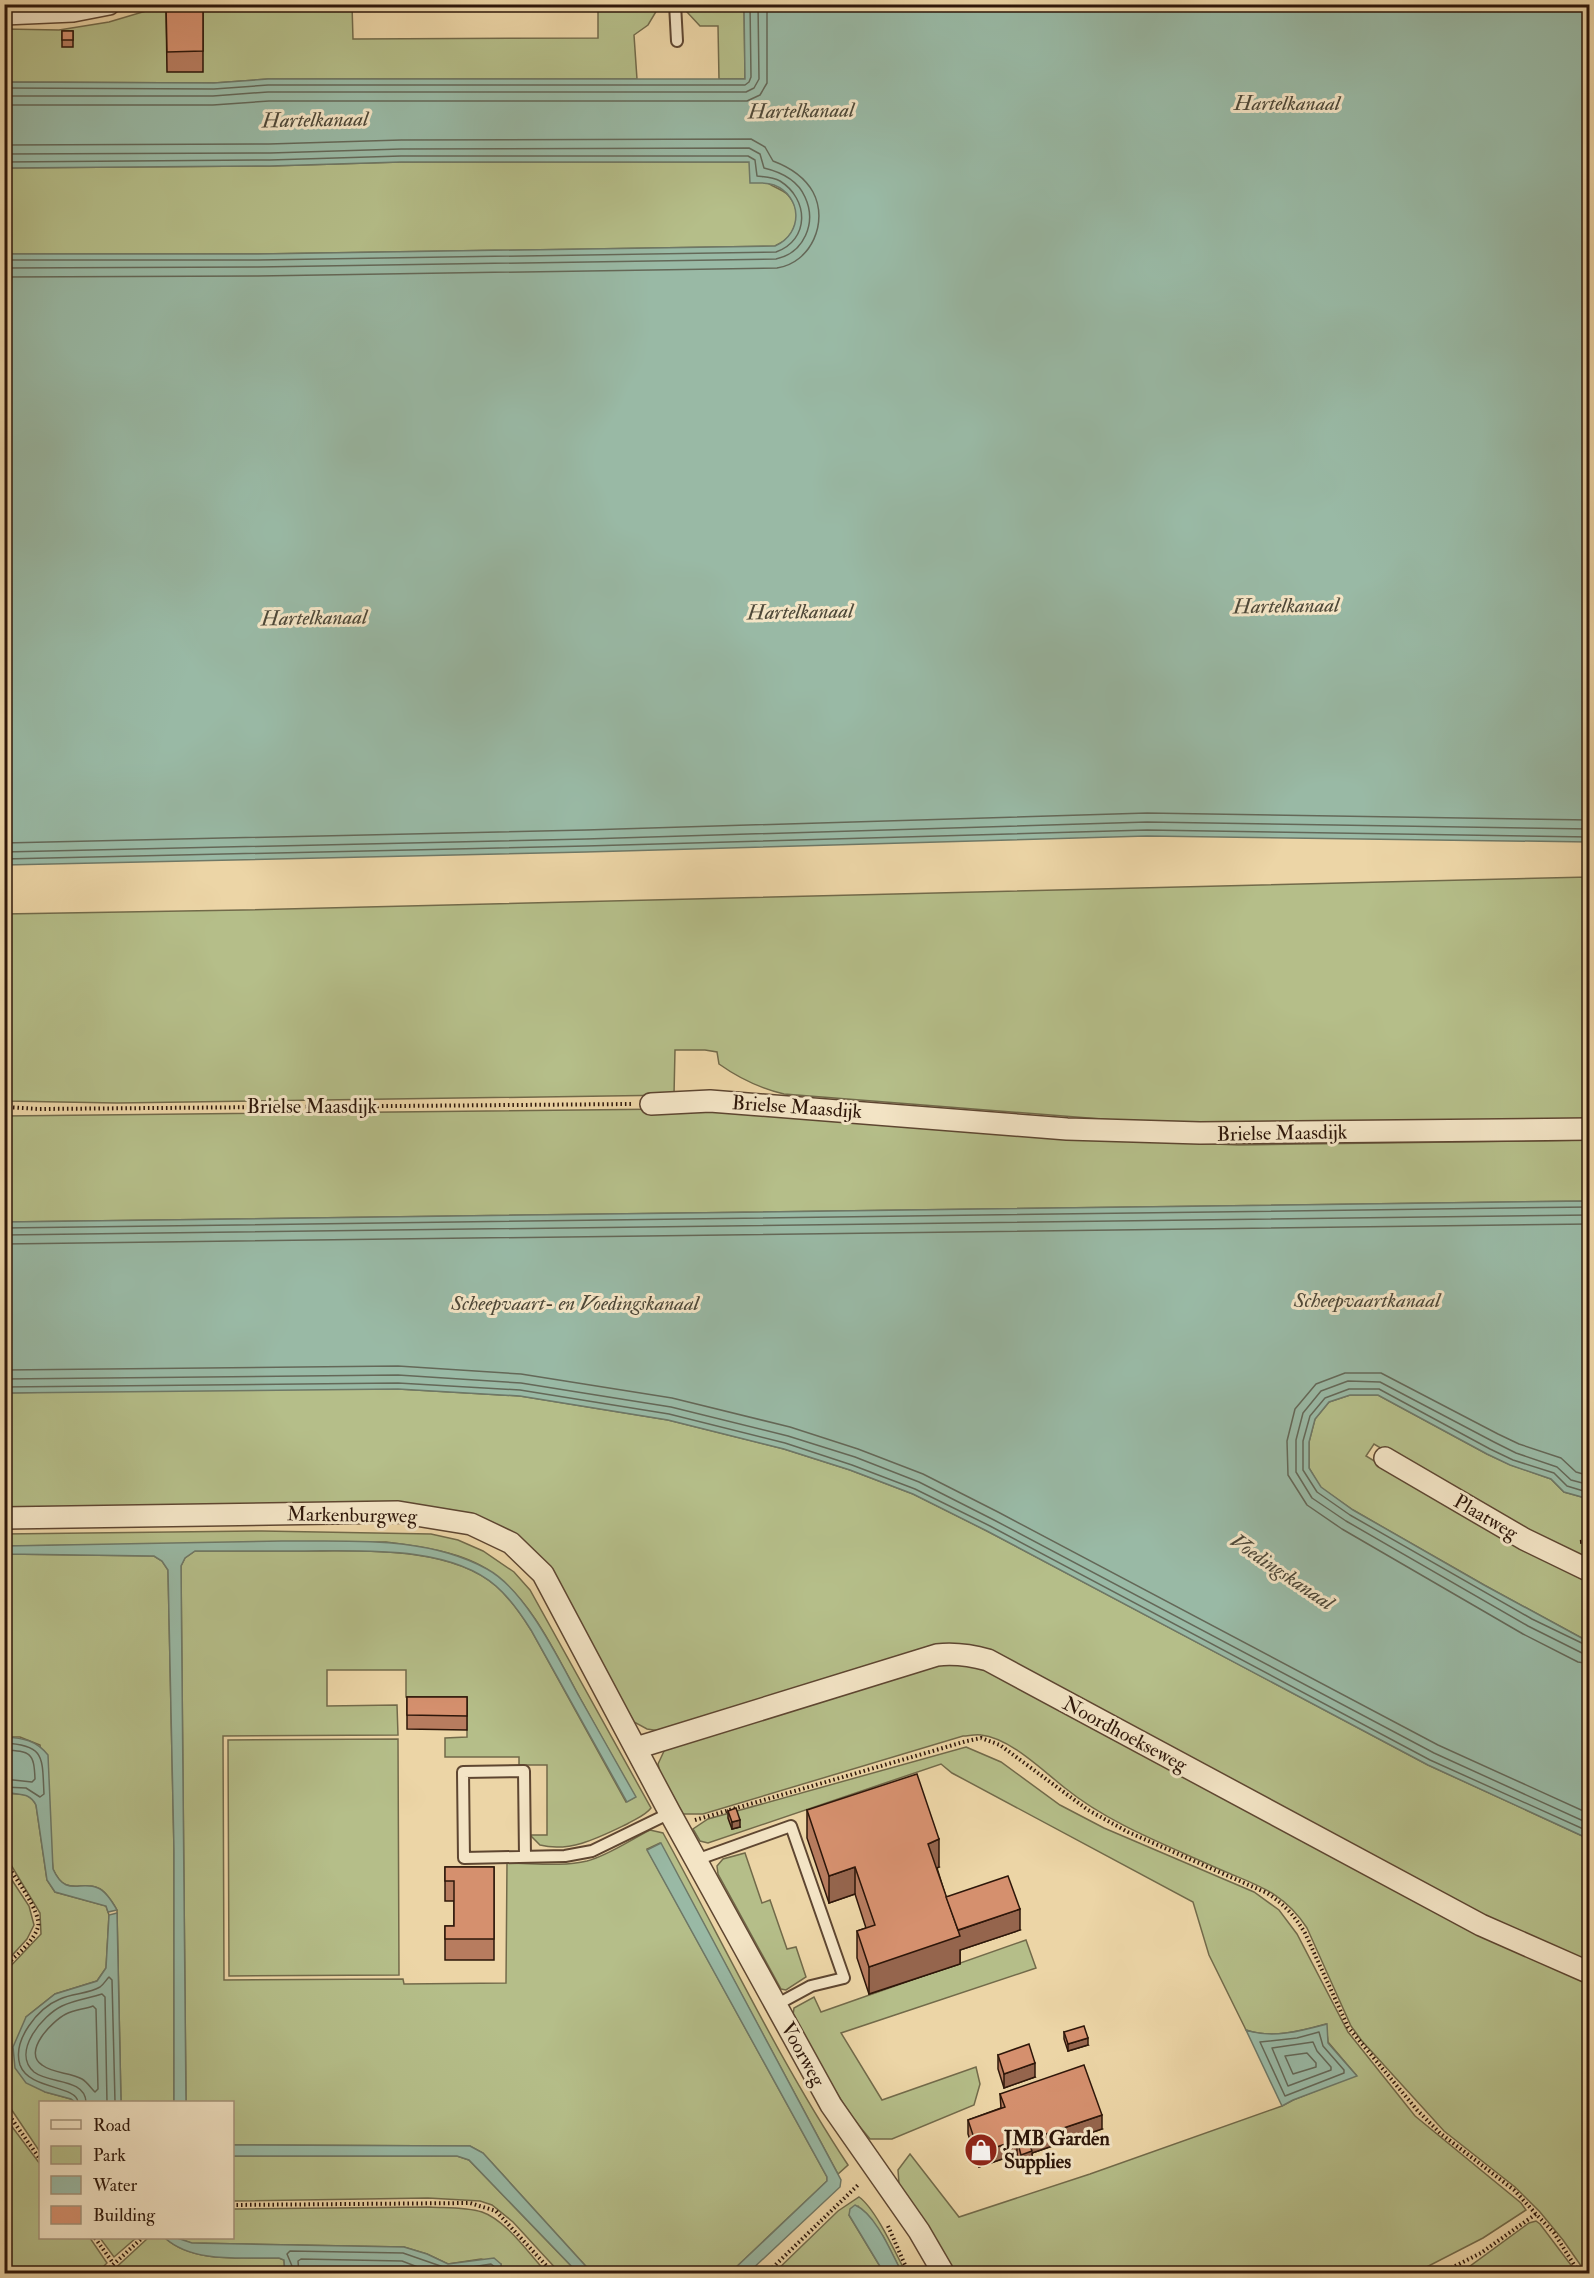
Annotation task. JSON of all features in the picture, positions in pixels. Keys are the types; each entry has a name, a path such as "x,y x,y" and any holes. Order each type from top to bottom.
{"street":[{"path":"4,14 73,11 109,4"},
{"name":"Brielse Maasdijk","path":"651,1104 710,1101 1067,1129 1189,1133 1590,1129"},
{"name":"Plaatweg","path":"1384,1458 1524,1539 1590,1571"},
{"name":"Markenburgweg","path":"4,1518 398,1512 471,1524 511,1544 543,1574 673,1819"},
{"name":"Noordhoekseweg","path":"636,1748 937,1655 953,1653 969,1655 988,1660 1481,1925 1590,1973"},
{"name":"Voorweg","path":"673,1819 831,2105 919,2230 944,2274"}],"lane":[{"path":"675,4 677,41"},
{"path":"525,1857 524,1771 463,1772 464,1858 525,1857 564,1856 592,1851 673,1819"},
{"path":"696,1860 791,1826 844,1978 811,1986 776,2005"}],"path":[{"name":"Brielse Maasdijk","path":"4,1107 39,1109 651,1104"},
{"path":"673,1819 967,1741 981,1738 1000,1745 1088,1810 1128,1832 1267,1893 1283,1904 1297,1918 1348,2027 1368,2052 1417,2110 1440,2133 1514,2190 1554,2234 1580,2274"},
{"path":"4,1861 32,1905 38,1927 28,1943 4,1967"},
{"path":"4,2108 39,2158"},
{"path":"766,2274 859,2184 864,2192"},
{"path":"234,2205 455,2201 470,2203 496,2211 554,2274"},
{"path":"1439,2274 1481,2253 1536,2214"},
{"path":"886,2224 909,2274"},
{"path":"96,2239 113,2263"},
{"path":"103,2274 141,2239"}],"green space":[{"path":"166,5 352,5 353,39 598,38 598,5 660,5 648,25 634,35 637,79 268,79 214,83 5,82 5,29 59,30 109,22"},
{"path":"685,5 744,5 745,79 719,79 718,26 700,26 686,11"},
{"path":"401,162 749,162 767,182 788,195 796,209 795,224 788,237 775,246 258,254 5,254 4,168 270,166"},
{"path":"1589,877 1589,1120 1152,1123 784,1094 742,1079 719,1064 717,1052 705,1050 675,1050 674,1095 117,1103 5,1101 4,914"},
{"path":"671,1109 1145,1141 1238,1145 1589,1140 1589,1201 5,1222 4,1116"},
{"path":"186,1389 398,1389 520,1396 668,1420 784,1449 850,1470 913,1494 1428,1765 1589,1839 1589,1967 1492,1925 983,1651 660,1731 647,1729 634,1722 569,1610 479,1519 5,1509 4,1393"},
{"path":"1350,1395 1378,1395 1487,1454 1551,1479 1564,1492 1589,1499 1589,1566 1485,1510 1374,1444 1366,1456 1465,1516 1589,1583 1589,1642 1353,1510 1320,1487 1309,1468 1309,1442 1315,1419 1329,1402"},
{"path":"262,1531 431,1534 458,1540 483,1551 514,1572 530,1590 651,1808 649,1811 627,1824 585,1842 562,1847 540,1845 530,1835 547,1835 547,1765 519,1765 519,1757 445,1757 445,1738 467,1737 467,1700 406,1697 406,1670 327,1670 327,1706 397,1705 398,1735 223,1736 224,1980 403,1979 404,1984 506,1983 507,1863 577,1863 611,1851 650,1830 663,1833 775,2043 848,2165 838,2174 660,1843 647,1849 827,2177 827,2181 730,2273 592,2273 483,2153 470,2146 234,2145 234,2101 186,2101 181,1566 185,1558 195,1551 379,1552 431,1557 477,1573 496,1586 519,1612 626,1802 635,1797 549,1641 529,1610 505,1583 468,1559 440,1551 386,1542 5,1546 4,1534"},
{"path":"5,1554 154,1556 162,1561 168,1570 174,1851 174,2101 121,2101 117,1910 109,1897 101,1890 91,1886 68,1886 58,1878 53,1869 40,1745 20,1737 5,1737"},
{"path":"947,1660 978,1664 1589,1981 1589,2273 1586,2273 1540,2212 1515,2187 1444,2131 1362,2041 1351,2026 1307,1928 1287,1904 1264,1889 1116,1822 1081,1800 1025,1756 1003,1742 981,1735 963,1736 703,1814 683,1814 660,1772 658,1764 665,1749"},
{"path":"398,1739 399,1975 229,1976 228,1740"},
{"path":"966,1747 1001,1762 1060,1805 1104,1828 1254,1892 1279,1910 1297,1934 1348,2032 1415,2116 1521,2203 1526,2210 1483,2238 1415,2273 952,2273 931,2232 899,2184 898,2170 910,2154 959,2217 1090,2174 1282,2106 1356,2075 1328,2042 1326,2024 1276,2034 1246,2030 1209,1955 1193,1902 952,1773 941,1764 708,1843 700,1841 693,1829 708,1819"},
{"path":"4,1791 26,1795 36,1805 47,1880 55,1892 106,1906 109,1915 106,1968 97,1981 55,1994 26,2017 45,2092 74,2101 39,2101 39,2151 5,2100 5,1972 41,1934 40,1913 5,1855"},
{"path":"745,1853 762,1903 770,1900 787,1949 796,1947 806,1977 786,1990 781,1989 718,1874 717,1866 723,1859"},
{"path":"4,1868 29,1906 34,1925 27,1939 5,1963"},
{"path":"1026,1940 1036,1968 841,2033 882,2100 976,2067 980,2084 974,2105 892,2139 870,2139 858,2125 828,2079 793,2015 794,2008 814,1997 821,2012"},
{"path":"4,2116 39,2163 39,2239 91,2239 107,2263 97,2273 5,2273 5,2238 9,2229 4,2225"},
{"path":"234,2156 457,2156 469,2160 578,2273 560,2273 513,2222 492,2205 480,2201 428,2198 234,2201"},
{"path":"859,2197 879,2221 906,2273 902,2273 883,2236 858,2206 849,2215 884,2273 773,2274 838,2211"},
{"path":"430,2207 470,2209 482,2212 500,2222 547,2273 501,2273 501,2264 481,2259 448,2264 404,2247 191,2243 180,2239 234,2239 234,2209"},
{"path":"1536,2221 1577,2273 1453,2273 1470,2266 1529,2223"},
{"path":"101,2239 135,2239 114,2257"},
{"path":"147,2239 166,2239 190,2252 204,2255 279,2258 284,2260 285,2274 109,2274"}],"water":[{"name":"Hartelkanaal","path":"744,5 1589,5 1589,842 1147,836 5,865 5,254 258,254 775,246 791,233 796,215 790,197 783,190 771,184 750,183 749,162 401,162 270,166 5,168 5,82 214,83 268,79 745,79"},
{"path":"1589,1201 1589,1499 1564,1492 1551,1479 1510,1465 1487,1454 1378,1395 1350,1395 1329,1402 1315,1419 1309,1442 1309,1468 1321,1487 1353,1510 1589,1642 1589,1839 1428,1765 913,1494 850,1470 784,1449 668,1420 520,1396 398,1389 5,1393 5,1222"},
{"path":"361,1541 413,1545 463,1558 487,1569 501,1579 528,1609 552,1646 636,1797 627,1802 519,1612 496,1586 477,1573 454,1563 403,1553 195,1551 185,1558 181,1566 186,2101 174,2101 174,1851 168,1570 162,1561 154,1556 5,1554 5,1546"},
{"path":"5,1737 29,1741 39,1746 48,1755 53,1869 58,1878 68,1886 91,1886 101,1890 117,1910 108,1912 106,1906 55,1892 47,1880 36,1805 29,1797 5,1791"},
{"path":"661,1843 841,2180 840,2187 748,2273 730,2273 827,2181 827,2177 647,1850"},
{"path":"117,1913 121,2101 74,2101 26,2083 15,2068 13,2047 26,2017 55,1994 97,1981 106,1968 109,1915"},
{"path":"1327,2024 1328,2043 1357,2076 1282,2106 1246,2030 1276,2034"},
{"path":"234,2145 470,2146 483,2153 592,2273 578,2273 469,2160 457,2156 234,2156"},
{"path":"855,2205 863,2210 876,2225 902,2273 884,2273 849,2215 850,2209"},
{"path":"166,2239 180,2239 192,2243 404,2247 448,2264 494,2258 501,2264 501,2273 285,2273 284,2260 279,2258 219,2257 190,2252"}],"building":[{"path":"166,4 203,4 203,51 167,52"},
{"path":"62,31 73,31 73,40 62,40"},
{"path":"407,1697 467,1697 467,1716 407,1715"},
{"path":"917,1774 939,1839 928,1844 960,1936 869,1967 857,1931 875,1925 855,1867 829,1876 807,1810"},
{"path":"736,1808 740,1820 732,1822 728,1811"},
{"path":"445,1867 494,1867 494,1939 445,1939 445,1926 454,1926 454,1881 445,1881"},
{"path":"1008,1876 1020,1909 958,1930 946,1897"},
{"path":"1084,2026 1088,2038 1068,2044 1064,2032"},
{"path":"1029,2044 1035,2063 1004,2074 998,2055"},
{"path":"1084,2065 1102,2115 1028,2140 1032,2151 1021,2155 1017,2140 979,2153 968,2120 1005,2107 1000,2094"}],"place":[{"name":"JMB Garden Supplies","path":"981,2150"}],"water label":[{"name":"Scheepvaartkanaal","path":"1367,1300"},
{"name":"Scheepvaart- en Voedingskanaal","path":"575,1303"},
{"name":"Voedingskanaal","path":"1282,1572"}]}
